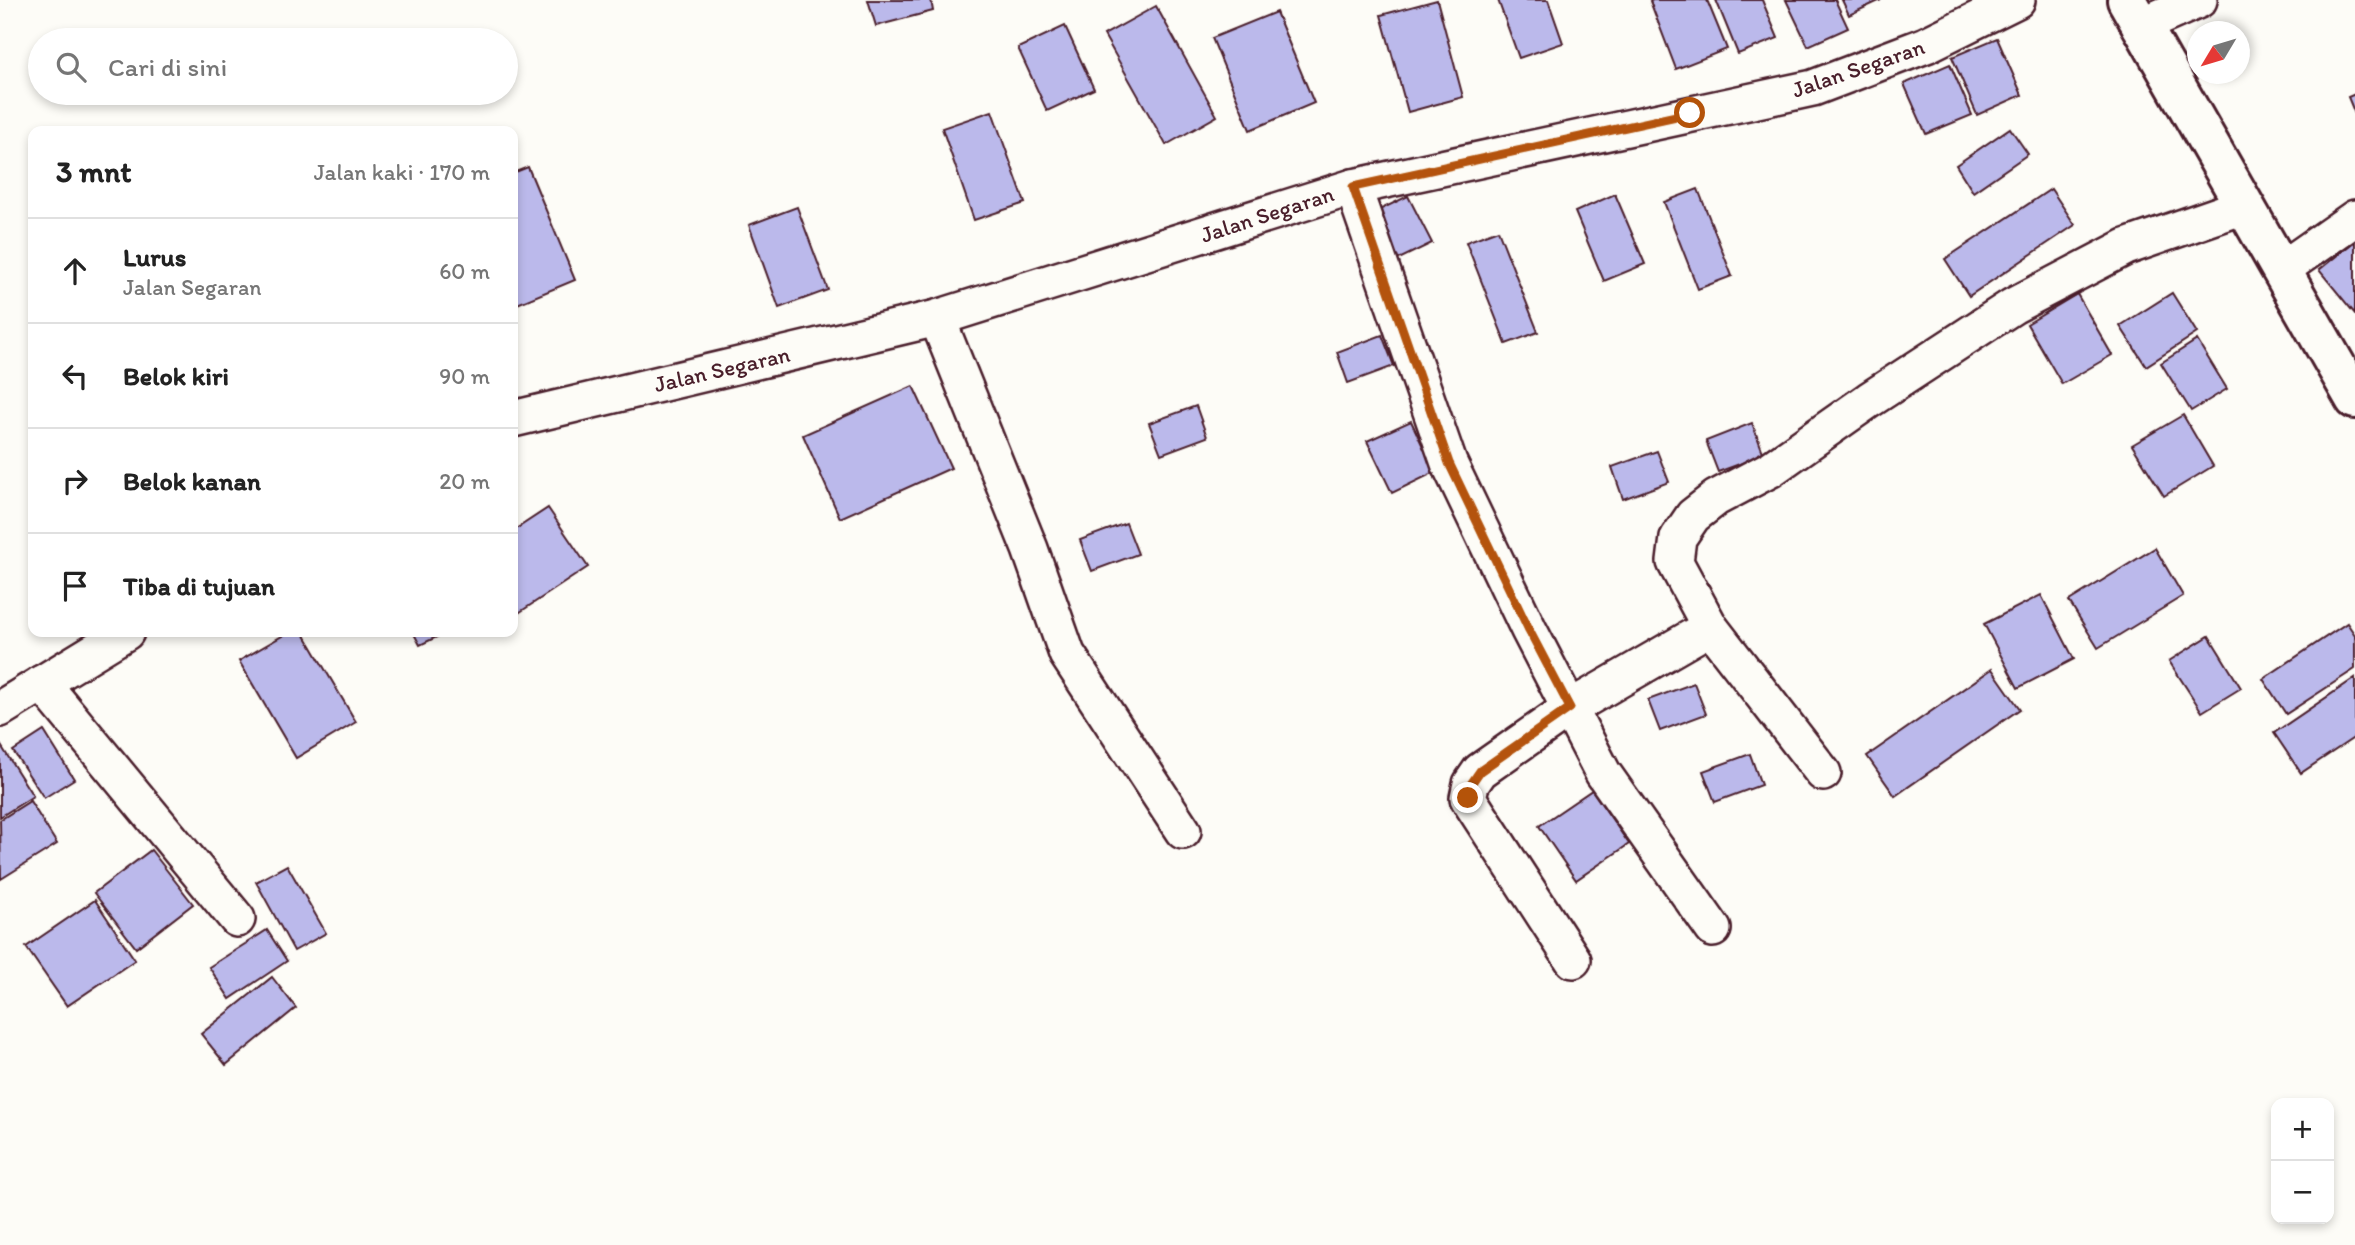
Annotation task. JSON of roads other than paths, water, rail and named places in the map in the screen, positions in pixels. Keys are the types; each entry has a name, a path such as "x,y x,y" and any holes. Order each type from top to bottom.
{"street":[{"name":"Jalan Segaran","path":"518,418 937,318 1353,187 1813,88 1926,45 2017,0"},
{"path":"2199,0 2133,13 2353,391"},
{"path":"1353,187 1449,463 1529,630 1603,773 1713,929"},
{"path":"1823,773 1710,627 1675,562 1678,538 1693,516 1716,498 1771,469 1869,400 2013,306 2126,247 2245,206"},
{"path":"2281,270 2355,218"},
{"path":"937,318 1030,549 1067,654 1183,831"},
{"path":"1573,960 1468,798 1471,784 1480,771 1570,708 1710,627"},
{"path":"0,709 118,637"},
{"path":"42,684 237,919"}]}
